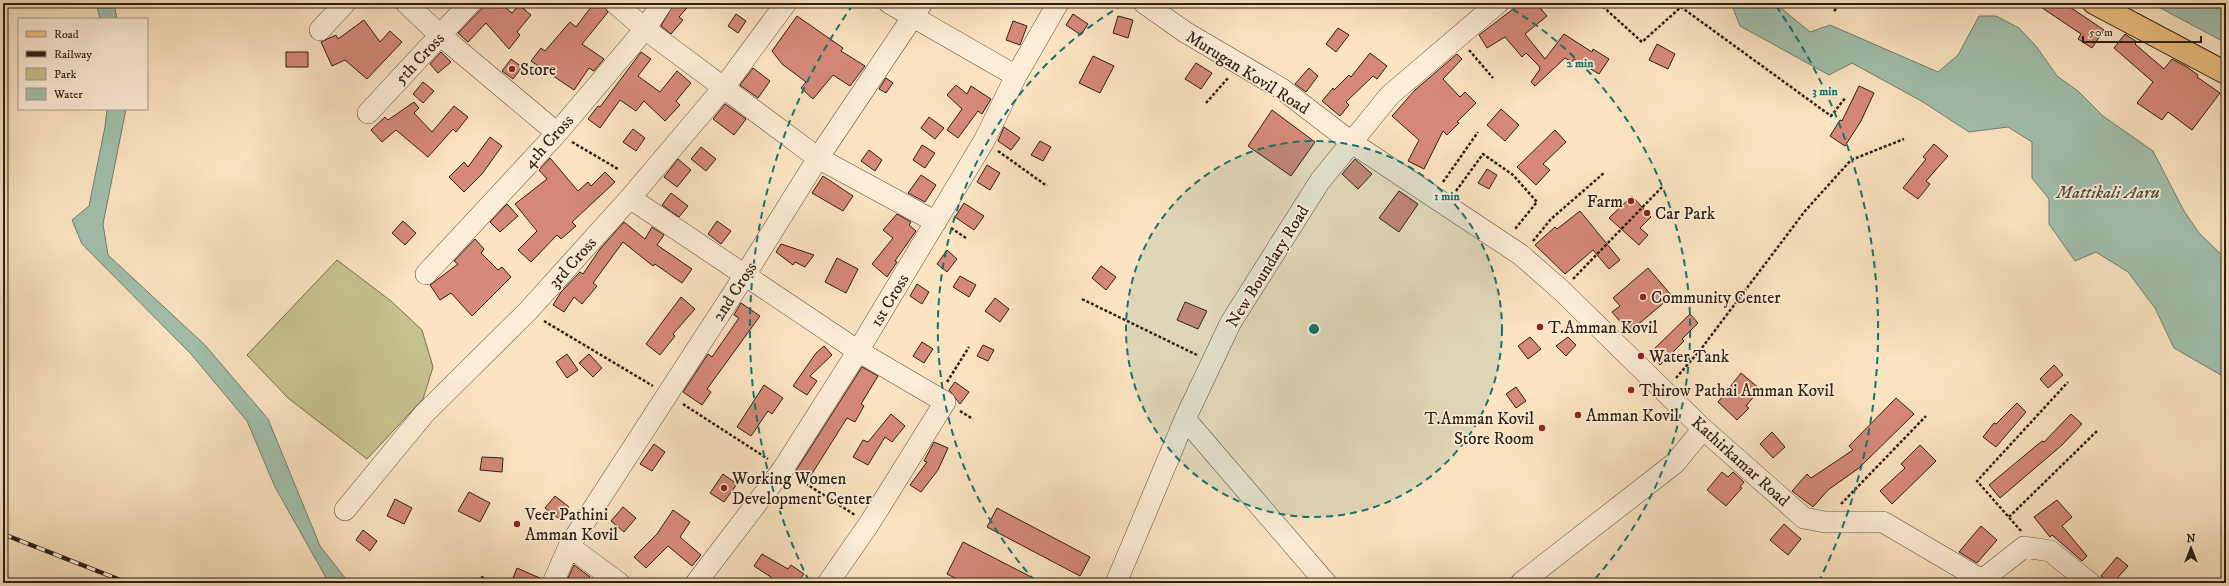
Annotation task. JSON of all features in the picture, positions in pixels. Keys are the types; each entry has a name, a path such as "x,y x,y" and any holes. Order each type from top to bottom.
{"main road":[{"path":"2094,3 2226,73"}],"street":[{"path":"320,30 345,3"},
{"path":"406,3 440,35 557,133"},
{"name":"5th Cross","path":"368,113 470,3"},
{"path":"615,3 645,29 818,158 936,222"},
{"name":"4th Cross","path":"426,274 557,133 645,29 662,3"},
{"name":"3rd Cross","path":"345,510 424,414 528,311 630,198 724,88 786,3"},
{"path":"889,3 917,10 1016,76"},
{"name":"1st Cross","path":"696,583 783,468 858,351 984,141 1016,76 1058,3"},
{"name":"Murugan Kovil Road","path":"1144,3 1185,32 1282,89 1351,142"},
{"name":"New Boundary Road","path":"1116,583 1185,419 1230,322 1320,181 1390,95 1498,3"},
{"name":"2nd Cross","path":"553,583 569,546 745,274 818,158 917,10"},
{"name":"Kathirkamar Road","path":"1351,142 1439,202 1521,255 1562,291 1666,390 1703,429 1804,518 1825,522 1883,522 1982,580 2024,547 2050,551 2090,583"},
{"path":"630,198 858,351 941,400 869,524 828,583"},
{"path":"1185,419 1326,583"},
{"path":"1521,583 1676,463 1703,429"},
{"path":"569,546 619,583"}],"path":[{"path":"1598,3 1642,42 1681,7 1831,116 1846,97"},
{"path":"1834,10 1842,3"},
{"path":"1458,37 1493,78"},
{"path":"1206,103 1239,64"},
{"path":"1439,202 1478,132"},
{"path":"557,133 618,169"},
{"path":"1666,390 1701,349 1805,211 1851,160 1904,139"},
{"path":"984,141 1047,186"},
{"path":"1439,202 1483,154 1512,175 1537,202 1503,243"},
{"path":"1521,255 1551,219 1605,172"},
{"path":"1562,291 1663,186"},
{"path":"1082,300 1212,362"},
{"path":"528,311 667,394 869,524"},
{"path":"941,400 969,347"},
{"path":"2037,549 1977,481 2068,382"},
{"path":"1825,522 1857,485 1926,416"},
{"path":"2009,517 2098,430"},
{"path":"481,577 494,583"}],"green space":[{"path":"337,260 391,301 422,330 433,367 423,399 367,459 288,398 247,355"}],"water":[{"path":"96,3 114,3 117,18 100,18"},
{"name":"Mattikali Aaru","path":"1731,3 1775,3 1810,32 1830,25 1938,72 1958,55 1979,16 1996,16 2019,28 2036,46 2057,76 2078,91 2103,116 2153,151 2184,211 2199,233 2226,259 2226,378 2174,348 2155,308 2128,272 2096,252 2075,261 2049,224 2049,199 2032,178 2032,142 2008,127 1969,132 1923,102 1852,63 1829,75 1740,26"},
{"path":"2151,3 2226,3 2226,43"},
{"path":"107,110 126,110 103,224 108,255 205,345 268,419 320,546 349,583 329,583 275,487 247,421 191,354 82,244 72,220 89,206 105,127"}],"building":[{"path":"487,3 500,3 512,13 519,5 531,15 517,32 520,35 509,49 486,23 468,42 458,33"},
{"path":"594,3 602,3 608,12 582,44 604,59 594,71 589,68 574,90 531,61 541,48 545,51 570,22 576,27"},
{"path":"674,3 691,3 679,17 683,20 671,34 661,26"},
{"path":"1521,3 1536,3 1547,16 1525,34 1545,59 1564,34 1592,52 1593,49 1609,59 1599,74 1574,59 1572,62 1565,58 1535,86 1531,82 1540,69 1539,66 1526,53 1522,57 1505,37 1487,48 1479,35"},
{"path":"2035,3 2064,3 2104,30 2092,48 2078,39 2081,34"},
{"path":"736,14 746,21 738,33 728,26"},
{"path":"1073,14 1088,24 1081,35 1066,25"},
{"path":"797,16 843,48 841,51 865,66 850,86 833,75 813,99 801,88 806,82 782,64 772,51"},
{"path":"1118,16 1133,20 1128,38 1113,33"},
{"path":"364,20 380,42 390,31 402,42 367,79 345,60 332,66 321,42 336,35 338,39"},
{"path":"1013,21 1027,26 1020,45 1006,40"},
{"path":"1338,28 1349,35 1336,52 1326,44"},
{"path":"2125,34 2137,42 2135,44 2164,69 2172,59 2187,67 2198,75 2197,77 2220,93 2192,130 2168,112 2162,120 2137,103 2153,82 2114,48"},
{"path":"1657,44 1675,54 1668,69 1649,60"},
{"path":"286,52 308,52 308,67 286,67"},
{"path":"441,52 451,62 438,73 430,64"},
{"path":"641,52 651,59 638,76 660,92 677,71 691,83 676,101 680,105 665,121 644,101 636,111 620,100 600,128 588,119 598,106 600,107"},
{"path":"1370,53 1387,66 1377,79 1373,76 1346,102 1349,105 1340,116 1322,101 1333,88 1334,90 1349,75 1351,77"},
{"path":"1457,54 1462,59 1443,79 1460,97 1465,92 1476,103 1457,122 1459,123 1447,135 1443,131 1424,169 1408,161 1419,140 1392,116 1415,90"},
{"path":"1093,56 1114,66 1100,93 1079,83"},
{"name":"Store","path":"511,59 522,67 513,79 502,71"},
{"path":"1196,63 1212,73 1201,89 1185,79"},
{"path":"753,68 770,81 758,98 740,85"},
{"path":"1309,68 1318,76 1306,92 1295,84"},
{"path":"886,78 893,83 886,93 879,89"},
{"path":"423,82 434,91 423,103 413,94"},
{"path":"956,85 967,94 971,86 991,99 982,114 978,111 958,138 947,130 962,109 947,95"},
{"path":"1859,86 1874,93 1861,121 1845,146 1830,136 1840,120 1842,121"},
{"path":"414,102 419,108 414,113 432,132 454,106 468,117 456,132 453,129 428,157 396,130 382,142 371,130 385,117 388,120"},
{"path":"725,104 746,119 734,135 713,119"},
{"path":"1501,109 1519,125 1505,141 1487,125"},
{"path":"1272,110 1315,142 1291,176 1248,146"},
{"path":"929,117 944,128 935,139 921,128"},
{"path":"1004,127 1020,138 1011,150 998,141"},
{"path":"633,129 645,138 636,151 623,142"},
{"path":"1555,130 1566,142 1543,164 1550,170 1536,185 1517,167"},
{"path":"490,137 502,146 482,174 464,192 449,177 464,162 468,167"},
{"path":"1040,141 1051,147 1043,161 1031,155"},
{"path":"1934,144 1948,156 1926,181 1930,184 1918,199 1903,188 1926,159 1923,157"},
{"path":"922,145 935,153 925,168 913,160"},
{"path":"701,147 716,159 706,171 691,159"},
{"path":"869,150 882,160 875,171 861,161"},
{"path":"550,158 578,191 588,182 591,186 605,172 615,182 572,222 576,226 561,239 557,235 531,262 518,250 537,231 515,204 547,179 539,170"},
{"path":"678,159 691,170 677,187 664,177"},
{"path":"1355,159 1372,174 1358,189 1342,174"},
{"path":"987,165 1000,173 990,190 977,182"},
{"path":"1487,169 1497,175 1489,189 1478,183"},
{"path":"921,175 936,185 925,202 908,193"},
{"path":"823,176 853,196 843,211 812,193"},
{"path":"1399,191 1418,204 1399,232 1379,218"},
{"path":"671,193 688,206 679,217 662,205"},
{"path":"1632,196 1651,217 1640,228 1648,235 1639,245 1609,218"},
{"path":"964,203 984,216 974,230 955,217"},
{"path":"507,204 518,216 500,232 490,222"},
{"path":"1580,211 1620,260 1609,269 1593,250 1565,274 1535,245 1555,227 1557,229"},
{"path":"897,214 911,222 909,225 916,231 895,261 897,262 887,277 872,264 893,238 883,230"},
{"path":"403,221 416,233 405,245 392,233"},
{"path":"717,221 731,231 721,244 708,234"},
{"path":"624,222 645,239 652,227 664,235 657,245 692,269 682,283 655,264 653,266 623,242 593,283 597,286 582,304 574,297 564,312 553,305 561,292 580,272 583,274 600,249"},
{"path":"475,239 484,249 481,253 498,270 502,267 511,277 472,316 451,293 440,300 430,285 458,264 454,261"},
{"path":"781,244 814,255 805,267 795,262 793,265 776,252"},
{"path":"947,250 957,259 947,272 937,264"},
{"path":"837,258 858,269 846,293 825,282"},
{"path":"1101,266 1116,277 1106,290 1092,278"},
{"name":"Community Center","path":"1648,268 1672,296 1629,332 1612,312 1620,306 1613,298"},
{"path":"960,276 976,285 969,297 953,287"},
{"path":"917,284 929,292 922,304 910,296"},
{"path":"681,297 695,309 673,334 675,336 660,355 646,344"},
{"path":"995,298 1009,309 1000,322 985,311"},
{"path":"1185,302 1207,311 1198,329 1177,320"},
{"path":"741,303 760,316 707,389 711,392 702,405 683,392 708,354 712,357 739,318 734,315"},
{"path":"1690,314 1698,323 1682,339 1684,341 1660,365 1649,354"},
{"path":"1530,337 1541,349 1528,359 1518,346"},
{"path":"1568,337 1576,345 1566,356 1556,346"},
{"path":"922,342 933,349 924,363 913,356"},
{"path":"983,345 994,350 988,361 977,356"},
{"path":"824,346 832,355 810,376 817,381 807,395 793,386 816,353"},
{"path":"567,354 578,370 567,378 556,362"},
{"path":"589,354 602,368 593,377 579,363"},
{"path":"2054,365 2063,375 2048,388 2040,379"},
{"path":"862,367 878,376 861,404 864,406 855,422 847,418 808,480 795,472"},
{"path":"1741,373 1760,389 1746,406 1749,408 1737,420 1718,402"},
{"path":"955,382 969,392 960,404 949,390"},
{"path":"764,385 783,398 772,414 768,411 751,436 737,427"},
{"path":"1516,387 1526,401 1516,408 1506,394"},
{"path":"1896,398 1914,414 1859,468 1828,490 1813,507 1792,491 1807,474 1811,478 1853,450 1849,446"},
{"path":"2017,403 2026,412 1996,447 1983,437 1994,423 1996,424"},
{"path":"891,414 905,426 892,442 885,437 868,465 853,457 863,440 868,442"},
{"path":"2071,414 2082,424 2062,445 2000,498 1989,485 2042,441 2044,442"},
{"path":"1772,432 1785,447 1773,458 1760,444"},
{"path":"934,442 948,448 938,470 921,492 910,485 927,462 924,461"},
{"path":"654,444 665,452 652,471 640,464"},
{"path":"1920,445 1936,461 1892,504 1880,491 1905,468 1901,464"},
{"path":"482,457 503,458 502,472 480,470"},
{"path":"1722,472 1728,477 1733,472 1744,482 1740,487 1742,488 1726,506 1707,490"},
{"name":"Working Women Development Center","path":"723,474 737,484 724,502 710,493"},
{"path":"469,492 490,503 480,522 458,511"},
{"path":"555,496 569,507 559,519 545,508"},
{"path":"395,499 412,508 404,524 387,516"},
{"path":"2057,500 2072,517 2062,526 2087,556 2082,561 2052,535 2050,537 2034,517"},
{"path":"623,507 636,518 624,532 611,521"},
{"path":"997,508 1090,557 1080,576 987,527"},
{"path":"673,510 690,522 680,537 701,555 692,566 668,546 646,568 634,557 657,534"},
{"path":"1784,524 1801,539 1788,555 1770,540"},
{"path":"1981,526 1997,540 1977,563 1959,552"},
{"path":"363,530 377,541 370,551 356,540"},
{"path":"963,542 1043,583 965,583 947,574"},
{"path":"762,554 788,569 791,565 804,574 797,583 780,583 754,566"},
{"path":"2117,557 2128,566 2113,583 2109,583 2101,576"},
{"path":"574,565 590,577 586,583 576,583 568,578"},
{"path":"517,568 542,579 541,583 511,583"}],"railway":[{"path":"3,534 128,583"}],"place":[{"name":"Store","path":"512,69"},
{"name":"Farm","path":"1631,201"},
{"name":"Car Park","path":"1647,213"},
{"name":"Community Center","path":"1643,297"},
{"name":"T.Amman Kovil","path":"1540,327"},
{"name":"Water Tank","path":"1641,356"},
{"name":"Thirow Pathai Amman Kovil","path":"1631,390"},
{"name":"Amman Kovil","path":"1578,415"},
{"name":"T.Amman Kovil Store Room","path":"1542,428"},
{"name":"Working Women Development Center","path":"724,488"},
{"name":"Veer Pathini Amman Kovil","path":"517,524"}]}
